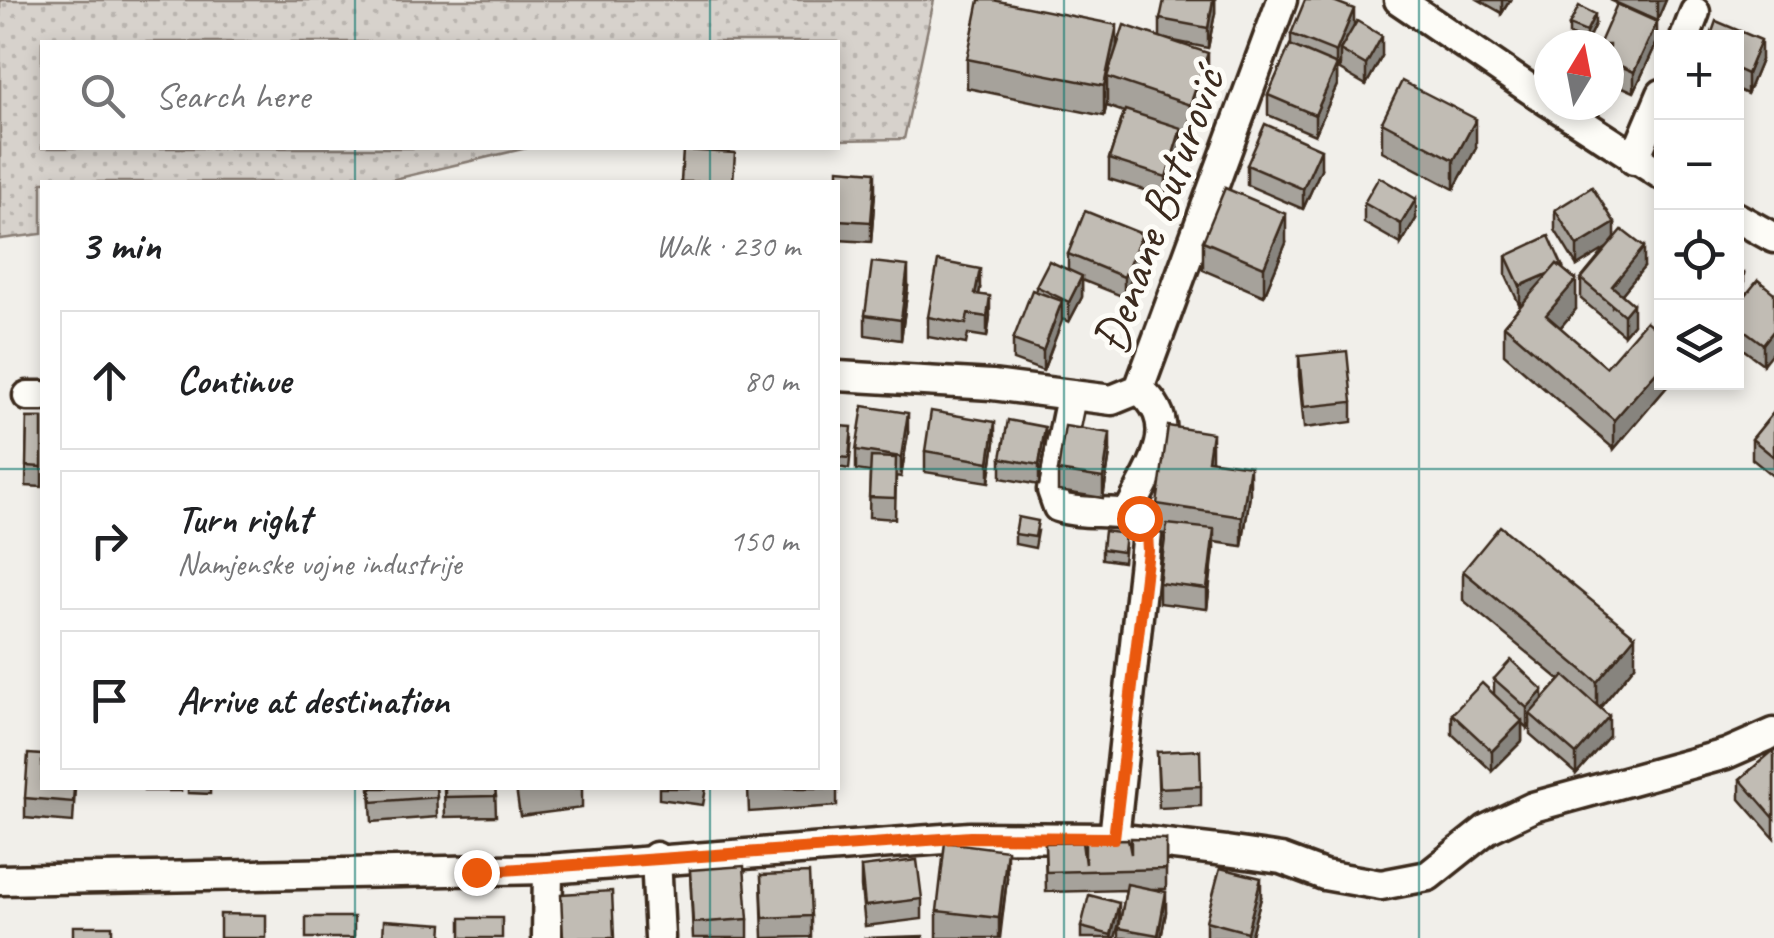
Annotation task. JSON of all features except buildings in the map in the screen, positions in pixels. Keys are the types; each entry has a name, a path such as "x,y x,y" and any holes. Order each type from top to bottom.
{"street":[{"name":"Đenane Buturović","path":"840,376 992,385 1112,400 1139,389 1282,0"},
{"path":"1399,0 1534,92"},
{"path":"1634,160 1654,113"},
{"path":"1575,120 1654,171"},
{"path":"1744,221 1774,238"},
{"path":"1128,514 1164,435 1162,414 1139,389"},
{"path":"1072,397 1052,490 1058,506 1073,512 1128,514 1139,518 1147,533 1114,838"},
{"path":"0,880 548,869 970,837 1114,838 1281,858 1324,875 1381,885 1428,876 1487,828 1533,807 1726,754 1774,733"},
{"path":"656,858 660,938"},
{"path":"546,938 548,869"}],"shaded area":[{"path":"0,0 934,0 904,139 840,140 840,40 40,40 40,150 518,150 391,180 40,180 40,234 0,239"}],"route":[{"path":"476,872 970,837 1114,838 1148,551 1147,533 1139,518"}]}
